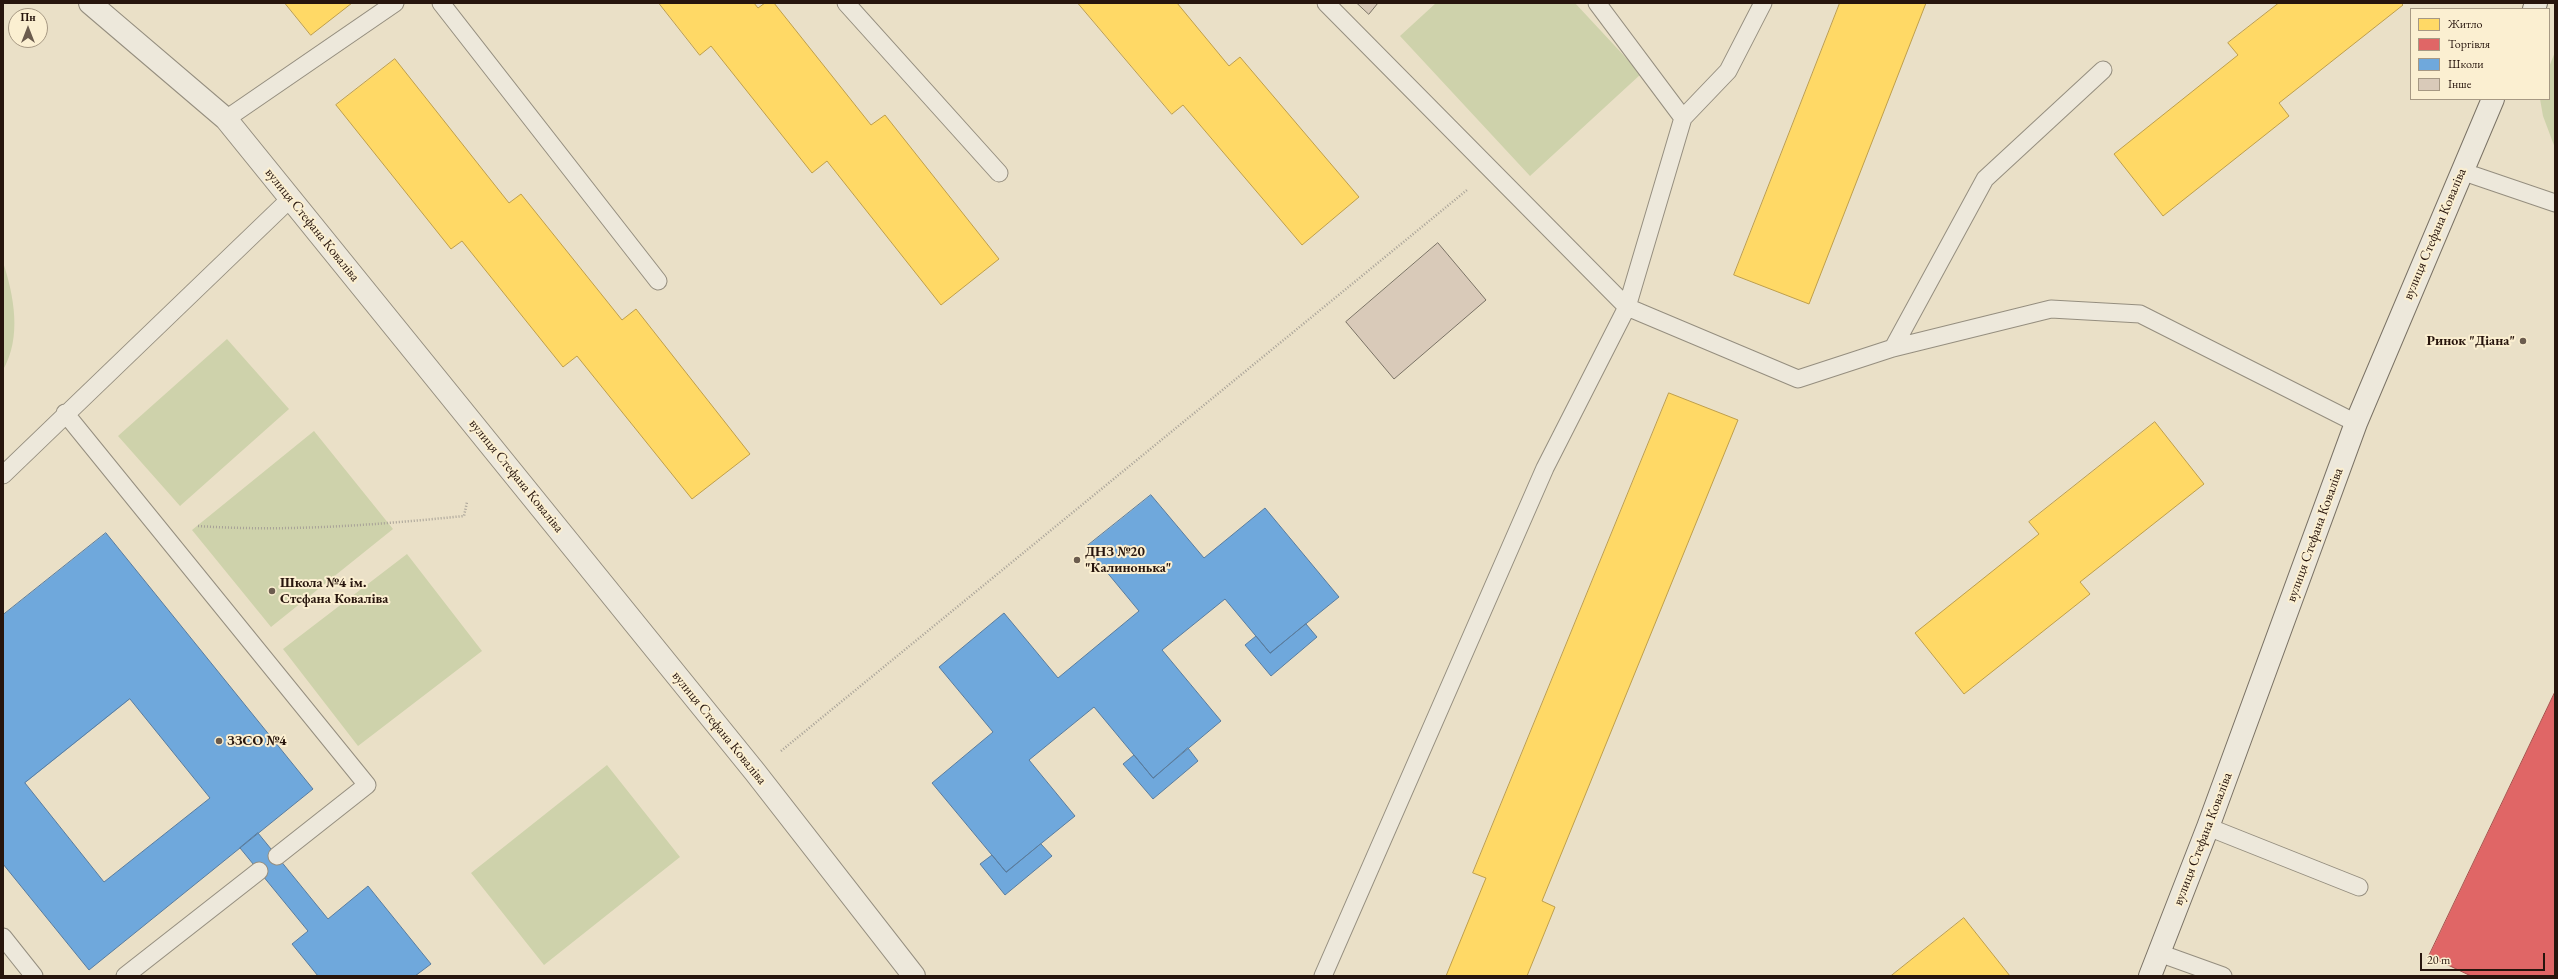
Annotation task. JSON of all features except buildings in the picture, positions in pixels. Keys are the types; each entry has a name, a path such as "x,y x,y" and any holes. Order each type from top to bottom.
{"street":[{"name":"вулиця Стефана Коваліва","path":"90,3 226,119 755,772 914,976"},
{"name":"вулиця Стефана Коваліва","path":"2150,976 2208,827 2356,423 2461,171 2493,100"}],"lane":[{"path":"226,119 395,3"},
{"path":"442,3 658,281"},
{"path":"846,3 999,172"},
{"path":"1326,3 1493,169 1627,307 1798,379 1892,348 2051,309 2140,314 2356,423"},
{"path":"1597,3 1683,118"},
{"path":"1323,976 1545,468 1627,307 1683,118 1728,71 1763,3"},
{"path":"1892,348 1985,179 2103,70"},
{"path":"2461,171 2555,202"},
{"path":"3,475 65,413 291,198"},
{"path":"65,413 156,523 367,785 277,856"},
{"path":"2208,827 2359,887"},
{"path":"125,976 259,871"},
{"path":"3,937 34,976"},
{"path":"2159,953 2223,976"}],"path":[{"path":"755,772 1493,169"},
{"path":"156,523 241,529 358,526 464,516 467,502"}],"green space":[{"path":"1436,3 1575,3 1641,74 1530,176 1400,36"},
{"path":"2555,52 2555,148 2543,116 2540,100 2550,100 2550,64"},
{"path":"3,262 13,302 14,330 13,344 3,370"},
{"path":"227,339 289,409 180,506 118,436"},
{"path":"314,431 393,529 271,627 192,530"},
{"path":"407,554 482,651 358,746 283,649"},
{"path":"607,765 680,857 544,965 471,873"}],"place":[{"name":"Ринок \"Діана\"","path":"2523,341"},
{"name":"ДНЗ №20 \"Калинонька\"","path":"1077,560"},
{"name":"Школа №4 ім. Стефана Коваліва","path":"272,591"},
{"name":"ЗЗСО №4","path":"219,741"}]}
